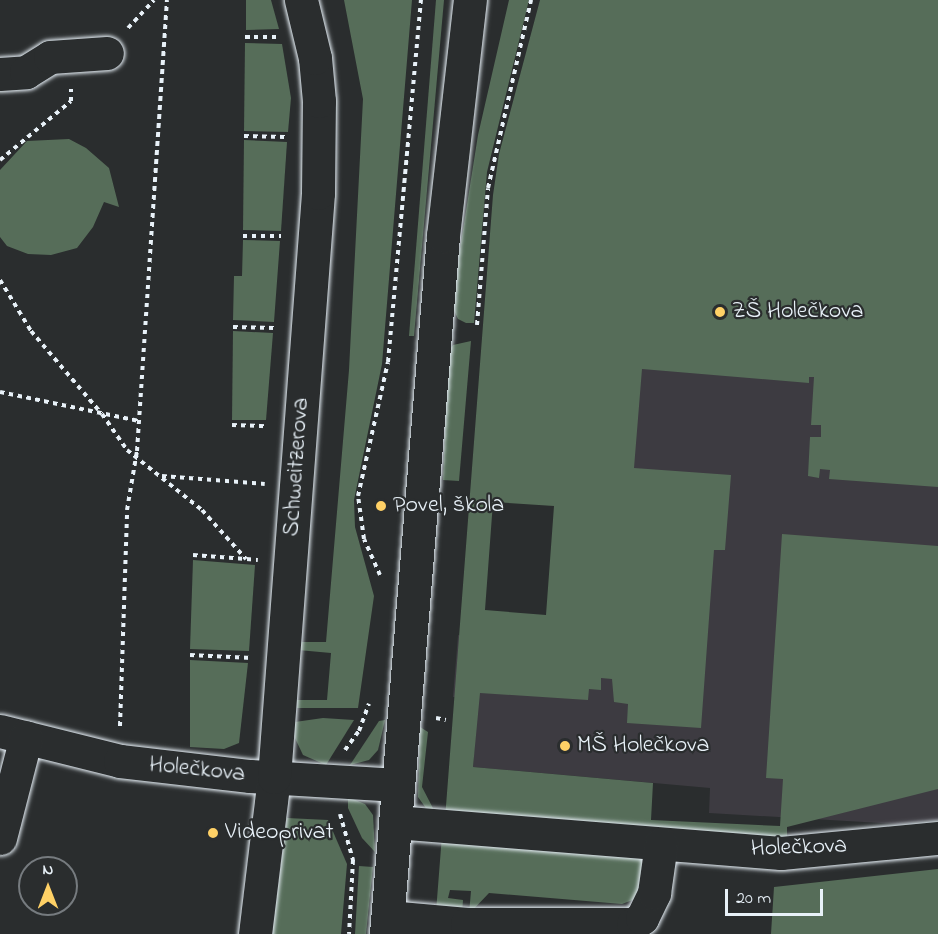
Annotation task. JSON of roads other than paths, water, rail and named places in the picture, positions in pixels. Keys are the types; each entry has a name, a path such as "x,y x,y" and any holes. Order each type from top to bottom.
{"street":[{"name":"Schweitzerova","path":"255,934 274,777 321,142 315,58 301,0"},
{"path":"470,0 442,236 387,926 633,924 642,918 651,900 661,844"},
{"path":"0,74 26,72 50,57 106,53"},
{"name":"Holečkova","path":"13,734 120,761 274,777 398,784"},
{"path":"0,838 13,734"},
{"name":"Holečkova","path":"395,822 782,853 938,838"}],"place":[{"name":"ZŠ Holečkova","path":"720,312"},
{"name":"Povel, škola","path":"381,506"},
{"name":"MŠ Holečkova","path":"565,746"},
{"name":"Videoprivat","path":"213,833"}]}
